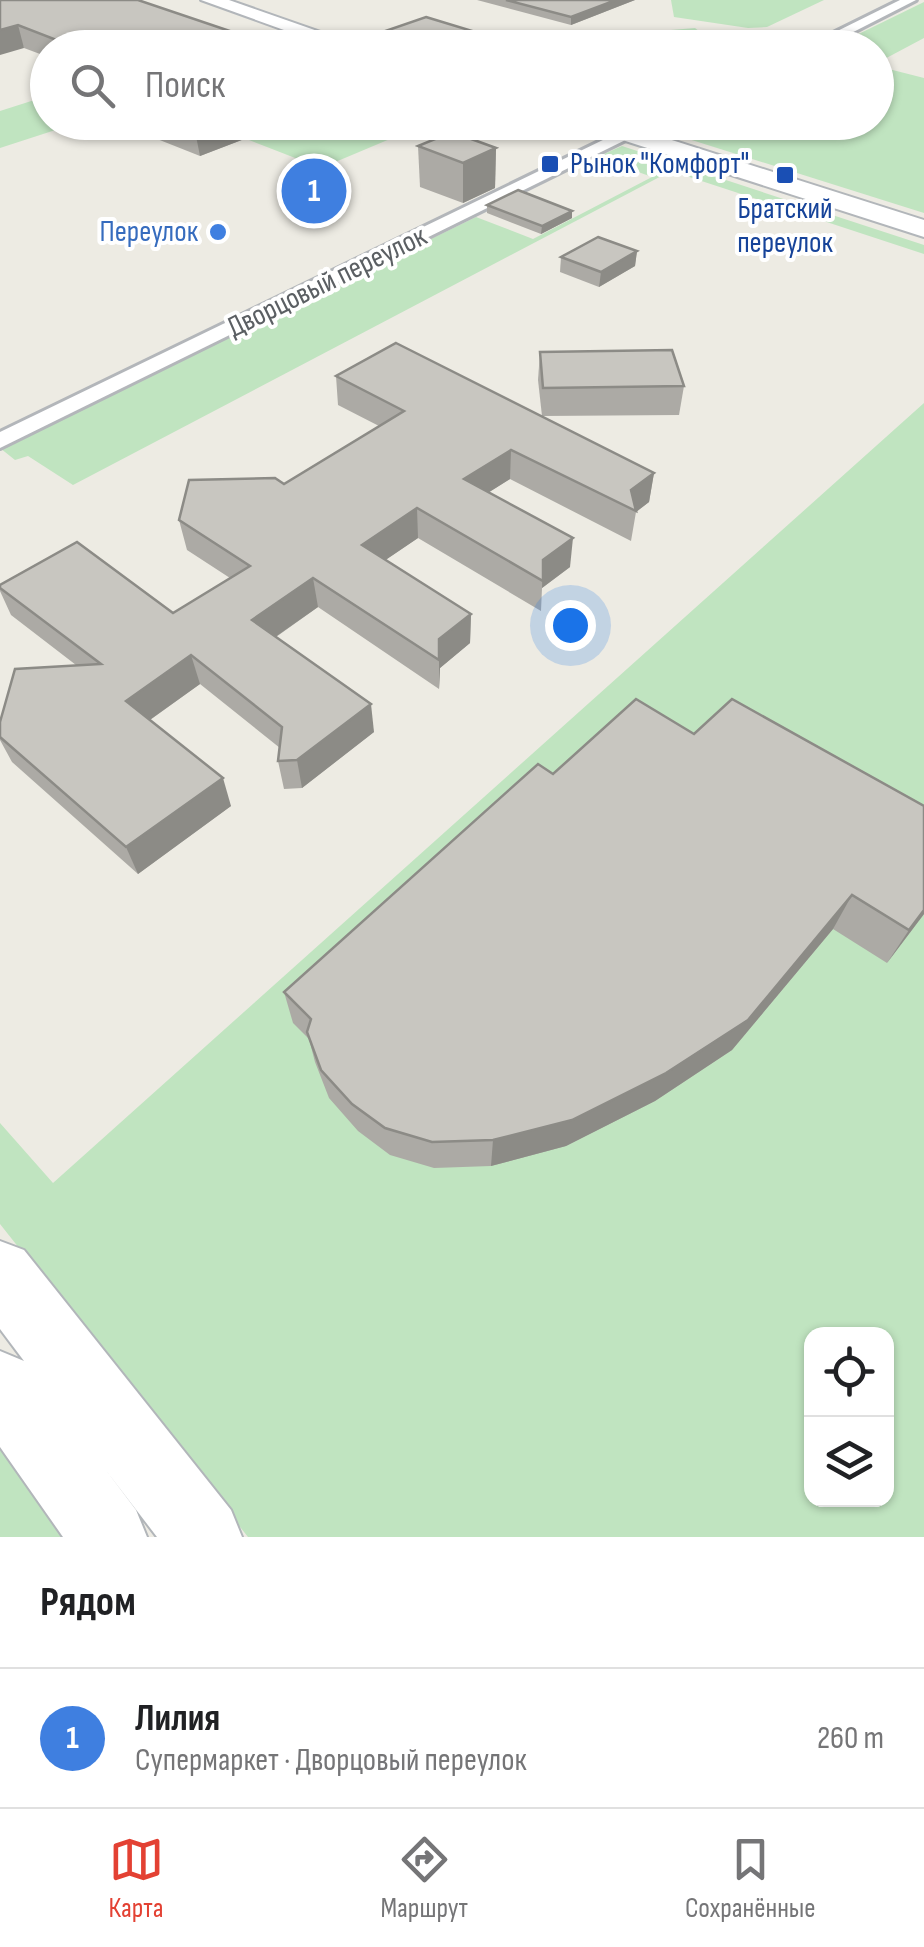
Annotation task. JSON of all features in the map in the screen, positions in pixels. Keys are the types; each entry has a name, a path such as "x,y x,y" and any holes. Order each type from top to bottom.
{"main road":[{"path":"210,0 301,30"},
{"path":"645,140 924,229"},
{"path":"0,1274 204,1537"},
{"path":"0,1386 109,1537"}],"street":[{"path":"848,30 910,0"},
{"name":"Дворцовый переулок","path":"0,441 619,140"}],"green space":[{"path":"671,0 824,0 767,27 748,28 674,17"},
{"path":"924,2 924,38 894,54 894,30 867,30"},
{"path":"894,70 924,78 924,213 692,140 894,140"},
{"path":"30,101 30,138 0,148 0,111"},
{"path":"249,140 388,140 321,168"},
{"path":"622,146 924,245 924,254 671,171 73,485 28,456 15,460 0,448 476,217 533,239 652,177 597,157"},
{"path":"924,403 924,1537 248,1537 0,1224 0,1123 53,1183"},
{"path":"0,1444 65,1537 0,1537"}],"building":[{"path":"0,0 138,0 227,30 31,30 18,25 0,30"},
{"path":"506,0 616,0 571,17"},
{"path":"426,17 469,30 388,30"},
{"path":"433,140 474,140 496,148 463,163 418,146"},
{"path":"518,190 572,211 542,226 487,205"},
{"path":"598,237 637,251 601,272 561,257"},
{"path":"396,343 654,473 631,490 636,511 511,450 464,479 573,538 543,560 543,581 417,508 362,545 471,614 439,639 439,660 313,578 252,620 371,704 297,760 278,761 282,727 191,655 126,701 223,778 126,847 0,737 0,722 15,669 101,664 0,585 77,542 173,613 250,566 179,520 189,480 275,478 284,484 404,411 336,376"},
{"path":"672,350 684,386 543,388 540,352"},
{"path":"636,699 694,734 732,699 924,806 924,910 909,930 852,895 748,1020 666,1073 572,1120 493,1140 432,1142 385,1128 352,1104 321,1070 307,1032 311,1019 284,992 538,764 553,774"}],"place":[{"name":"Рынок \"Комфорт\"","path":"550,164"},
{"name":"Братский переулок","path":"785,175"},
{"name":"Лилия","path":"314,191"},
{"name":"Переулок","path":"218,232"}]}
